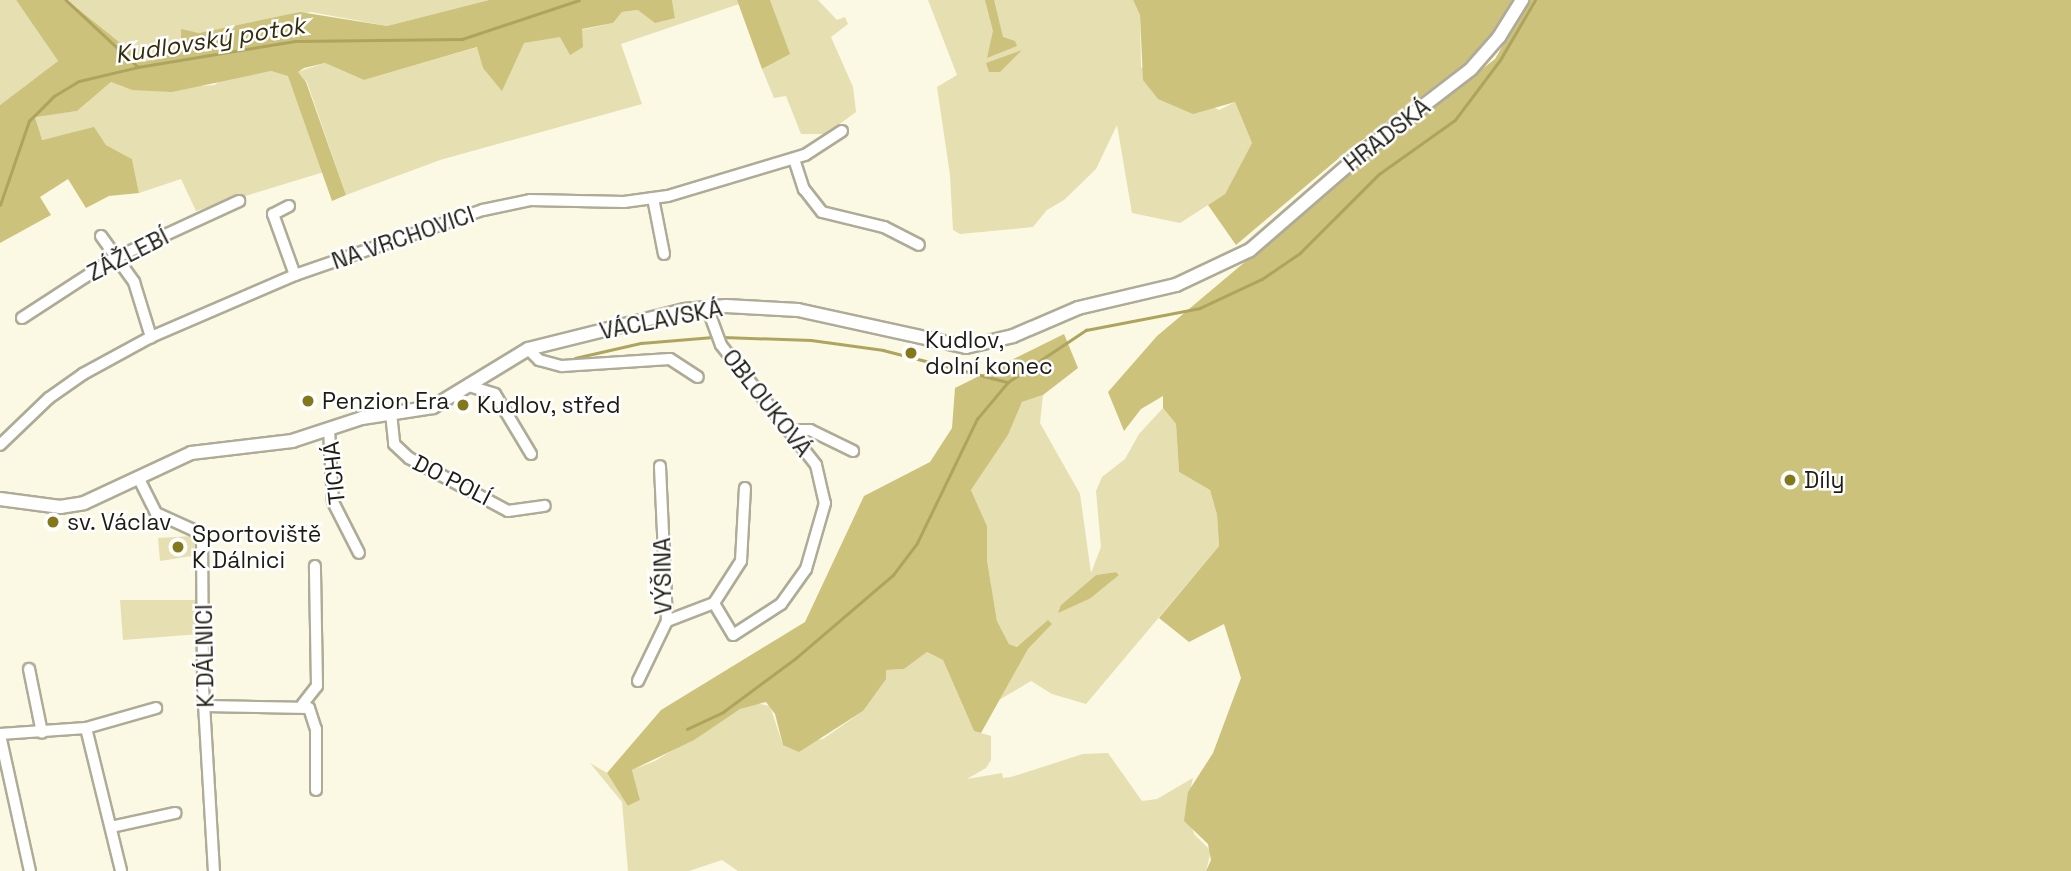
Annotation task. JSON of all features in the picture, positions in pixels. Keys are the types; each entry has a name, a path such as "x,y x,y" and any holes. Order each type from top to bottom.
{"street":[{"name":"HRADSKÁ","path":"1238,258 1484,57 1522,0"},
{"name":"NA VRCHOVICI","path":"0,445 50,398 151,337 295,275 483,210 530,200 624,202 653,198 794,159 842,131"},
{"path":"794,159 804,189 822,212 884,227 919,245"},
{"path":"653,198 664,254"},
{"name":"ZÁŽLEBÍ","path":"22,318 118,257 239,201"},
{"path":"289,206 273,214 295,275"},
{"path":"101,236 118,257 144,303 151,337"},
{"name":"VÁCLAVSKÁ","path":"0,499 73,506 191,453 292,441 391,413 439,405 528,349 707,307 812,312 966,347 1013,336 1078,308 1177,285 1238,258"},
{"name":"OBLOUKOVÁ","path":"707,307 721,345 816,465 824,489 823,519 806,569 781,604 733,635 714,603"},
{"name":"VÁCLAVSKÁ","path":"528,349 539,360 562,366 670,359 698,377"},
{"path":"470,386 495,394 531,454"},
{"name":"DO POLÍ","path":"391,413 394,444 408,458 508,511 545,506"},
{"path":"788,430 803,427 853,451"},
{"name":"TICHÁ","path":"329,429 333,502 359,553"},
{"name":"VÝŠINA","path":"638,681 667,621 660,466"},
{"name":"K DÁLNICI","path":"138,477 156,513 202,534 205,706 214,871"},
{"path":"667,621 714,603 741,561 745,488"},
{"path":"302,705 317,686 315,566"},
{"path":"29,669 42,733"},
{"path":"205,706 302,705 315,714 316,790"},
{"path":"30,871 0,734 86,728 156,708"},
{"path":"86,728 121,871"},
{"path":"111,827 174,813"}],"shaded area":[{"path":"0,0 16,0 58,61 0,105"},
{"path":"16,0 67,0 144,62 181,49 181,29 199,33 300,12 387,26 489,0 672,0 675,18 655,23 638,10 622,12 613,23 582,29 583,47 570,55 560,37 524,43 502,91 483,68 477,47 364,80 325,63 304,68 298,72 306,82 346,195 332,201 288,76 271,71 172,92 132,90 111,82 77,111 35,117 42,140 94,127 106,145 132,159 139,193 109,196 86,208 68,179 40,197 51,215 0,243 0,105 58,61"},
{"path":"67,0 489,0 387,26 311,12 199,33 181,30 181,49 144,62"},
{"path":"672,0 737,0 739,4 621,44 642,104 440,160 346,195 307,82 297,72 325,63 364,80 478,47 483,68 524,43 613,23 622,12 638,10 675,18"},
{"path":"737,0 770,0 790,54 762,69"},
{"path":"770,0 818,0 837,20 845,17 848,24 831,37 853,87 856,112 826,134 801,134 786,96 774,98 762,69 789,54"},
{"path":"928,0 1133,0 1140,15 1141,67 1219,110 1235,102 1252,143 1225,194 1180,223 1132,213 1117,125 1096,169 1064,200 1047,210 1033,227 960,234 953,230 950,175 937,87 957,75"},
{"path":"985,0 994,0 1003,37 1015,41 1017,46 987,58 993,31"},
{"path":"1133,0 1512,0 1495,32 1465,64 1345,153 1236,245 1208,205 1225,194 1252,143 1235,102 1193,114 1158,99 1143,80 1140,15"},
{"path":"1529,0 2071,0 2071,871 1206,871 1211,860 1208,844 1184,821 1188,792 1213,753 1241,678 1224,624 1189,642 1159,618 1219,546 1217,515 1210,490 1179,472 1176,424 1163,408 1163,396 1141,409 1124,431 1108,392 1157,336 1360,165 1495,59"},
{"path":"1022,50 1000,72 989,72 986,63"},
{"path":"271,71 289,76 324,172 196,211 181,179 139,193 132,159 106,145 94,128 41,140 35,116 77,111 111,82 132,90 215,85 220,80"},
{"path":"1064,334 1078,368 1043,395 1022,402 1008,435 971,490 987,526 987,560 997,621 1009,644 1017,647 1048,620 1052,624 1028,649 981,733 974,731 943,660 927,652 904,669 886,670 886,679 863,711 799,752 783,745 775,714 766,702 740,709 694,740 632,770 640,800 628,806 607,773 661,710 805,622 864,496 930,462 952,428 955,388"},
{"path":"1043,395 1040,423 1080,494 1091,573 1101,547 1096,491 1102,477 1125,459 1139,434 1163,408 1176,424 1179,472 1210,490 1217,515 1219,546 1086,704 1052,694 1031,681 999,700 1028,649 1052,624 1017,647 1009,644 997,621 987,560 987,526 971,490 1008,435 1022,402","holes":["1116,572 1119,575 1091,598 1061,605 1096,575"]},
{"name":"Sportoviště K Dálnici","path":"193,536 198,555 160,561 158,538"},
{"path":"1116,572 1119,575 1091,598 1058,613 1061,605 1096,575"},
{"path":"120,600 201,600 200,634 123,640"},
{"path":"927,652 943,660 974,731 991,736 991,760 986,768 967,779 1002,773 1003,778 1011,777 1083,754 1108,753 1142,801 1157,799 1193,778 1186,809 1194,834 1211,851 1206,871 738,871 722,860 689,871 628,871 622,802 590,763 607,773 629,806 640,800 632,770 655,761 740,709 756,703 770,706 783,745 823,739 863,711 886,670 904,669"}],"waterway":[{"path":"66,0 138,67"},
{"name":"Kudlovský potok","path":"0,205 29,121 54,96 79,81 138,67 295,41 462,39 579,0"},
{"path":"687,729 723,712 796,658 893,575 917,543 977,419 1008,382 1086,330 1200,308 1262,279 1300,253 1379,174 1455,120 1500,60 1535,0"},
{"path":"575,358 641,343 713,337"},
{"path":"723,337 811,340 883,350 1008,382"}],"place":[{"name":"Kudlov, dolní konec","path":"911,353"},
{"name":"Penzion Era","path":"308,401"},
{"name":"Kudlov, střed","path":"463,405"},
{"name":"Díly","path":"1790,480"},
{"name":"sv. Václav","path":"53,522"},
{"name":"Sportoviště K Dálnici","path":"178,547"}]}
